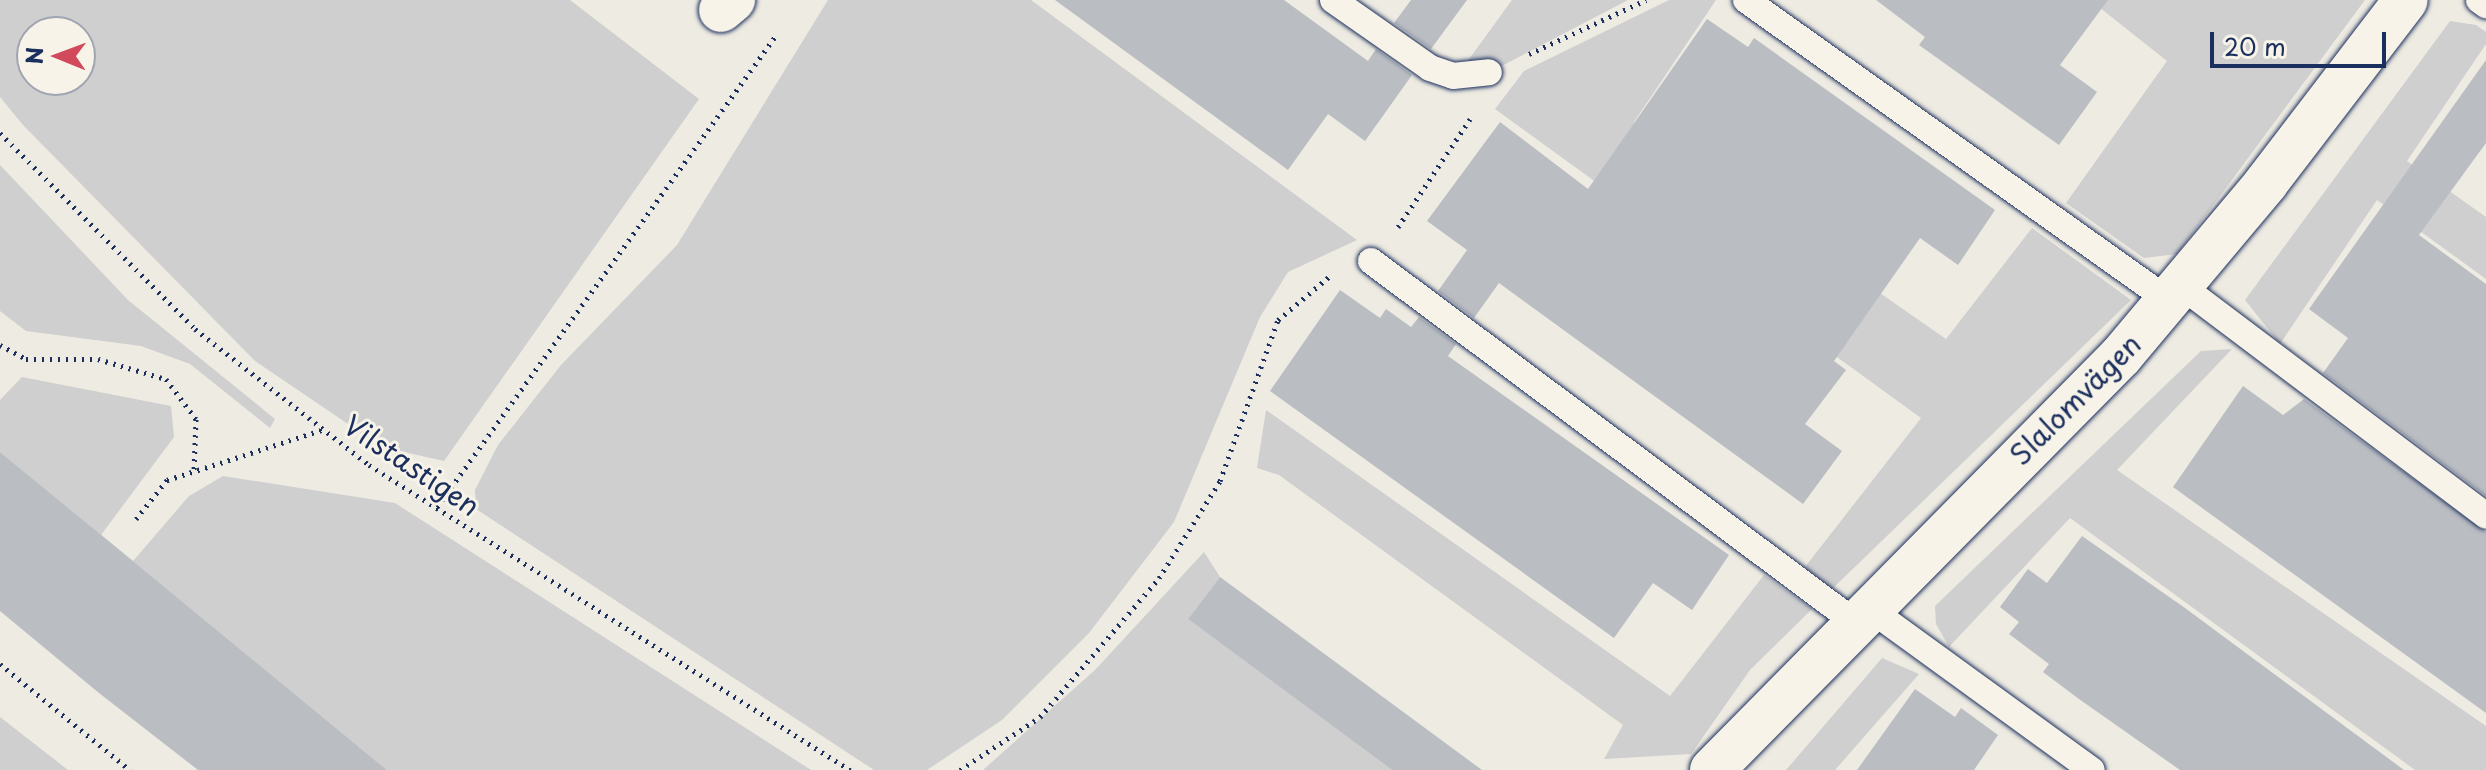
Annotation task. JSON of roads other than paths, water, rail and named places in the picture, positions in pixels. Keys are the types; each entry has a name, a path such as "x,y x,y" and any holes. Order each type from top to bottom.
{"street":[{"name":"Slalomvägen","path":"1712,770 2121,356 2406,0"}],"lane":[{"path":"1333,0 1430,68 1453,76 1489,72"},
{"path":"1746,0 2174,293 2486,516"},
{"path":"2479,0 2486,5"},
{"path":"1371,261 1863,616 2092,770"}]}
